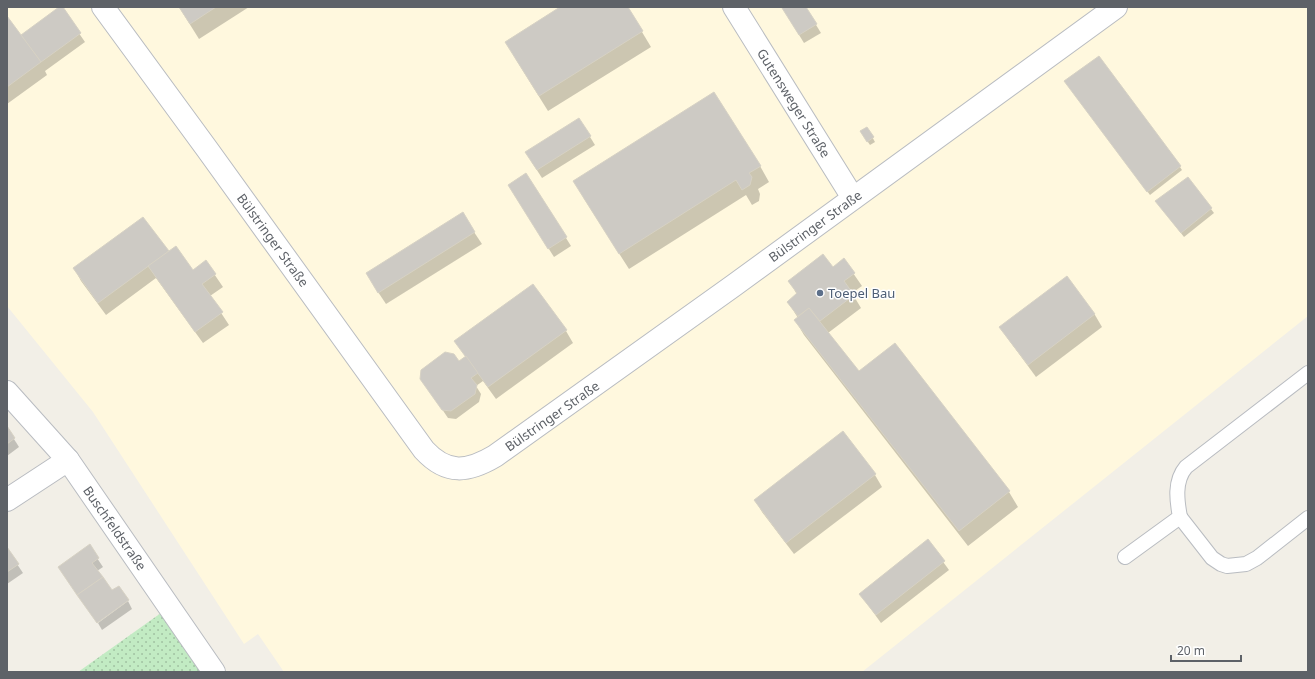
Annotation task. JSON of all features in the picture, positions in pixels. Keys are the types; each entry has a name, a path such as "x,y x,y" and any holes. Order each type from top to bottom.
{"street":[{"name":"Bülstringer Straße","path":"103,7 208,149 424,450 437,462 458,469 468,468 495,456 854,198 1116,7"},
{"name":"Gutensweger Straße","path":"734,7 854,198"},
{"name":"Buschfeldstraße","path":"7,392 68,460 214,672"},
{"path":"7,500 68,460"}],"lane":[{"path":"1308,373 1184,470 1179,480 1178,493 1180,517 1212,558 1221,564 1233,566 1246,564 1257,558 1308,518"},
{"path":"1125,557 1180,517"}],"shaded area":[{"path":"7,7 1308,7 1308,316 862,672 284,672 258,634 244,644 93,412 7,306"}],"green space":[{"path":"161,613 200,672 78,672"}],"building":[{"path":"59,7 63,7 81,33 41,62 21,35"},
{"path":"179,7 216,7 190,24"},
{"path":"560,7 628,7 643,31 539,96 505,42"},
{"path":"806,7 817,24 799,35 782,8"},
{"path":"7,16 41,62 7,87"},
{"path":"1099,56 1181,166 1147,192 1064,81"},
{"path":"714,92 761,166 749,173 752,177 750,185 742,190 736,180 619,254 573,181"},
{"path":"579,118 591,136 537,170 525,152"},
{"path":"867,127 874,137 867,142 860,131"},
{"path":"526,173 567,237 548,249 508,185"},
{"path":"1188,177 1212,208 1181,233 1155,201"},
{"path":"463,212 475,232 378,293 366,273"},
{"path":"143,217 169,251 98,303 73,268"},
{"path":"176,246 193,270 206,260 216,274 202,284 223,312 195,332 148,266"},
{"path":"823,254 833,267 844,258 855,273 844,281 854,295 820,321 809,308 798,316 787,302 797,293 788,281"},
{"path":"1067,276 1095,314 1028,365 999,327"},
{"path":"533,284 567,330 488,387 454,341"},
{"path":"809,308 859,371 895,343 1010,491 959,531 794,320"},
{"path":"445,352 454,354 459,361 466,356 478,373 471,378 477,385 475,394 451,411 442,410 420,379 421,370"},
{"path":"7,426 15,438 7,444"},
{"path":"843,431 876,474 786,543 754,500"},
{"path":"928,539 945,561 876,615 859,594"},
{"path":"90,544 99,558 92,563 103,577 77,595 58,567"},
{"path":"7,547 19,564 7,572"},
{"path":"103,577 112,590 119,586 129,600 97,623 77,595"}],"place":[{"name":"Toepel Bau","path":"820,293"}]}
